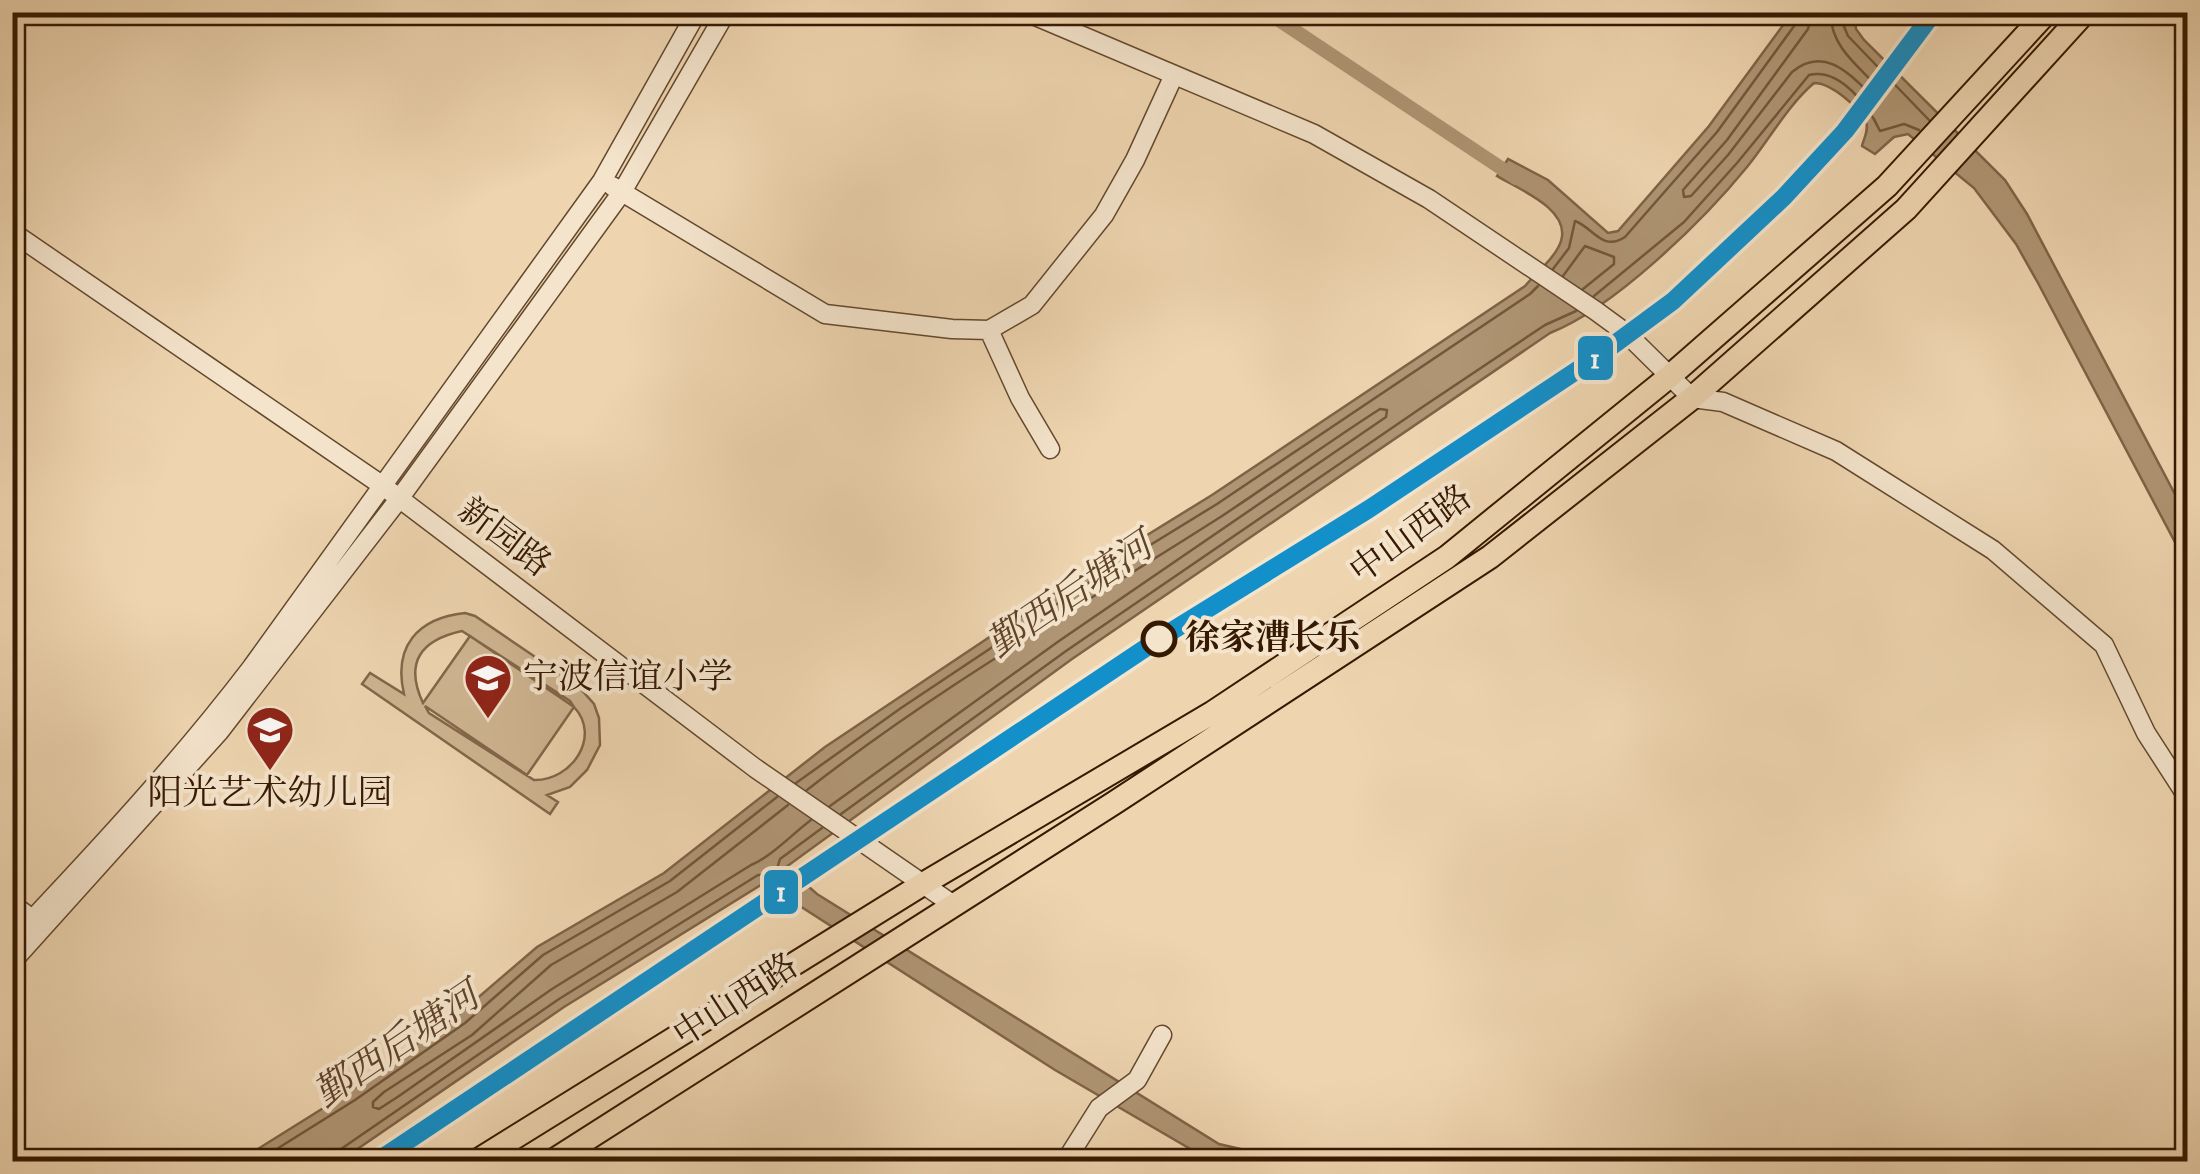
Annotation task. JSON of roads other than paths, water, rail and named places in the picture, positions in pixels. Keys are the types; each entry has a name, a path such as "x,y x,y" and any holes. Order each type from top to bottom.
{"main road":[{"name":"中山西路","path":"476,1162 878,912 1212,712 1448,556 1670,376 1886,186 2047,12"},
{"name":"中山西路","path":"551,1162 1114,803 1490,557 1692,398 1906,209 2085,12"}],"street":[{"path":"12,962 26,931 208,724 383,486 602,181 697,12"},
{"path":"26,931 220,732 399,500 622,192 726,12"},
{"path":"1026,12 1314,134 1429,200 1596,311 1626,333 1692,398 1724,402 1836,451 2008,562 2104,644 2146,733 2188,798"},
{"path":"602,181 826,314 952,330 989,330 1032,305 1104,215 1136,160 1174,75"},
{"name":"新园路","path":"12,232 383,486 755,768 952,904"},
{"path":"989,330 1020,398 1050,449"},
{"path":"12,904 26,931"},
{"path":"1065,1162 1099,1108 1137,1080 1162,1036"}],"water":[{"name":"鄞西后塘河","path":"1792,13 1854,13 1856,29 1864,40 2005,180 2027,214 2187,517 2187,565 2016,244 1974,188 1908,134 1894,137 1875,154 1862,146 1867,128 1862,116 1836,91 1814,83 1729,189 1629,284 1550,333 1072,659 786,867 817,894 1219,1144 1266,1155 1274,1161 1211,1161 1055,1070 764,883 564,1007 340,1161 237,1162 349,1092 459,1014 537,947 664,873 825,747 1525,286 1555,253 1562,230 1558,219 1541,201 1497,176 1508,159 1548,180 1608,233 1618,231 1709,126"}],"waterway":[{"path":"1267,12 1516,178"}],"place":[{"name":"徐家漕长乐","path":"1159,639"},
{"name":"宁波信谊小学","path":"488,720"},
{"name":"阳光艺术幼儿园","path":"270,772"}]}
